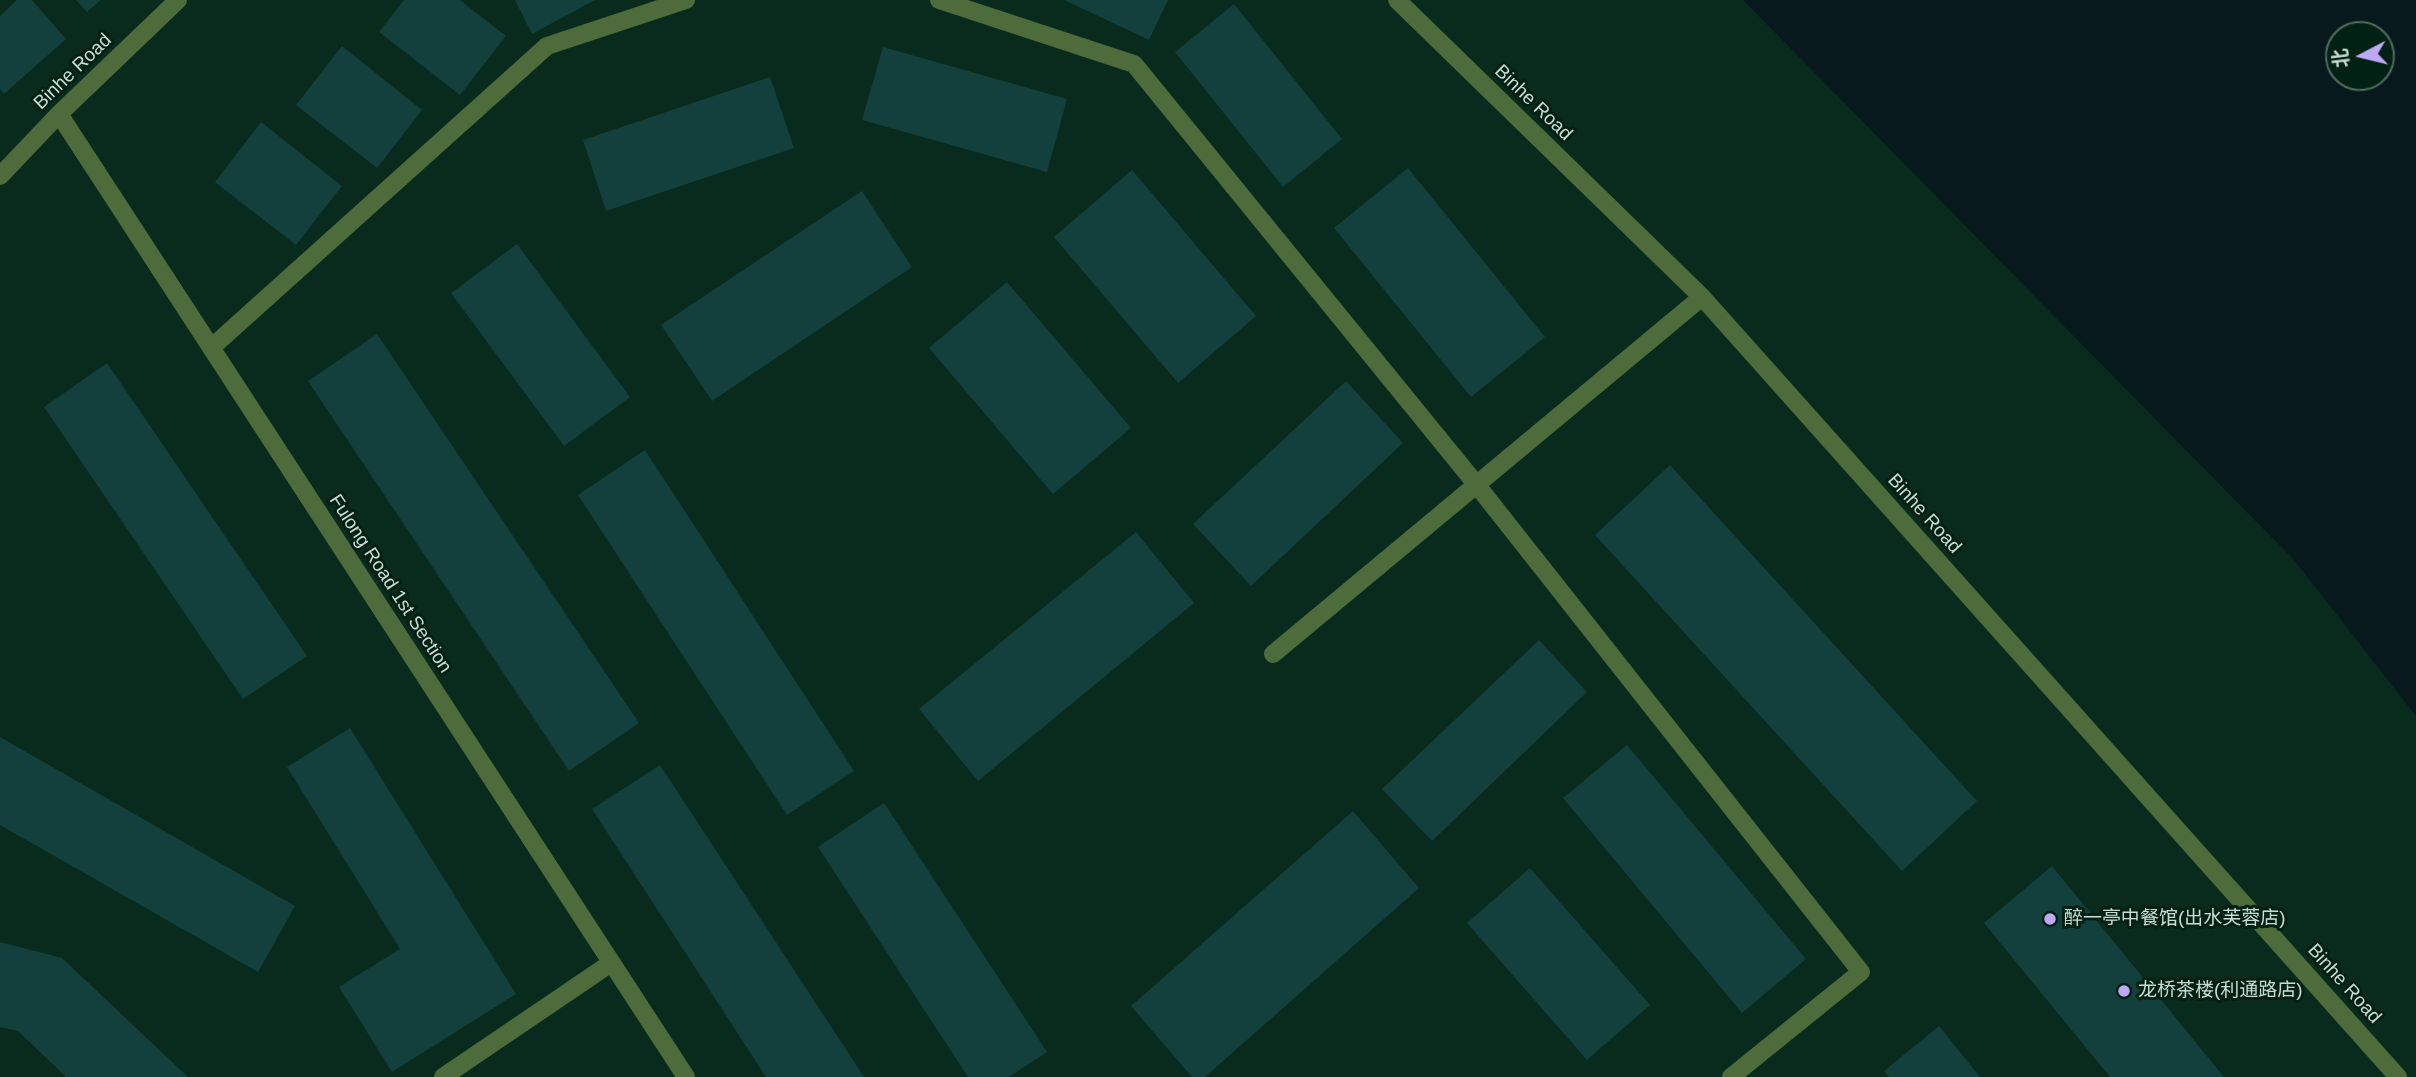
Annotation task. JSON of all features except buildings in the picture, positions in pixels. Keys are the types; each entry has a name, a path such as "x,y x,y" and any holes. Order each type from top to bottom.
{"street":[{"name":"Binhe Road","path":"0,176 59,114 178,0"},
{"path":"211,348 547,46 686,0"},
{"path":"939,0 1134,64 1476,484 1861,972 1731,1077"},
{"name":"Binhe Road","path":"1397,0 1702,297 2398,1077"},
{"name":"Fulong Road 1st Section","path":"59,114 686,1077"},
{"path":"1273,654 1702,297"},
{"path":"443,1077 611,963"}],"shaded area":[{"path":"1743,0 2416,0 2416,716 2294,560"}],"place":[{"name":"醉一亭中餐馆(出水芙蓉店)","path":"2050,919"},
{"name":"龙桥茶楼(利通路店)","path":"2124,991"}]}
